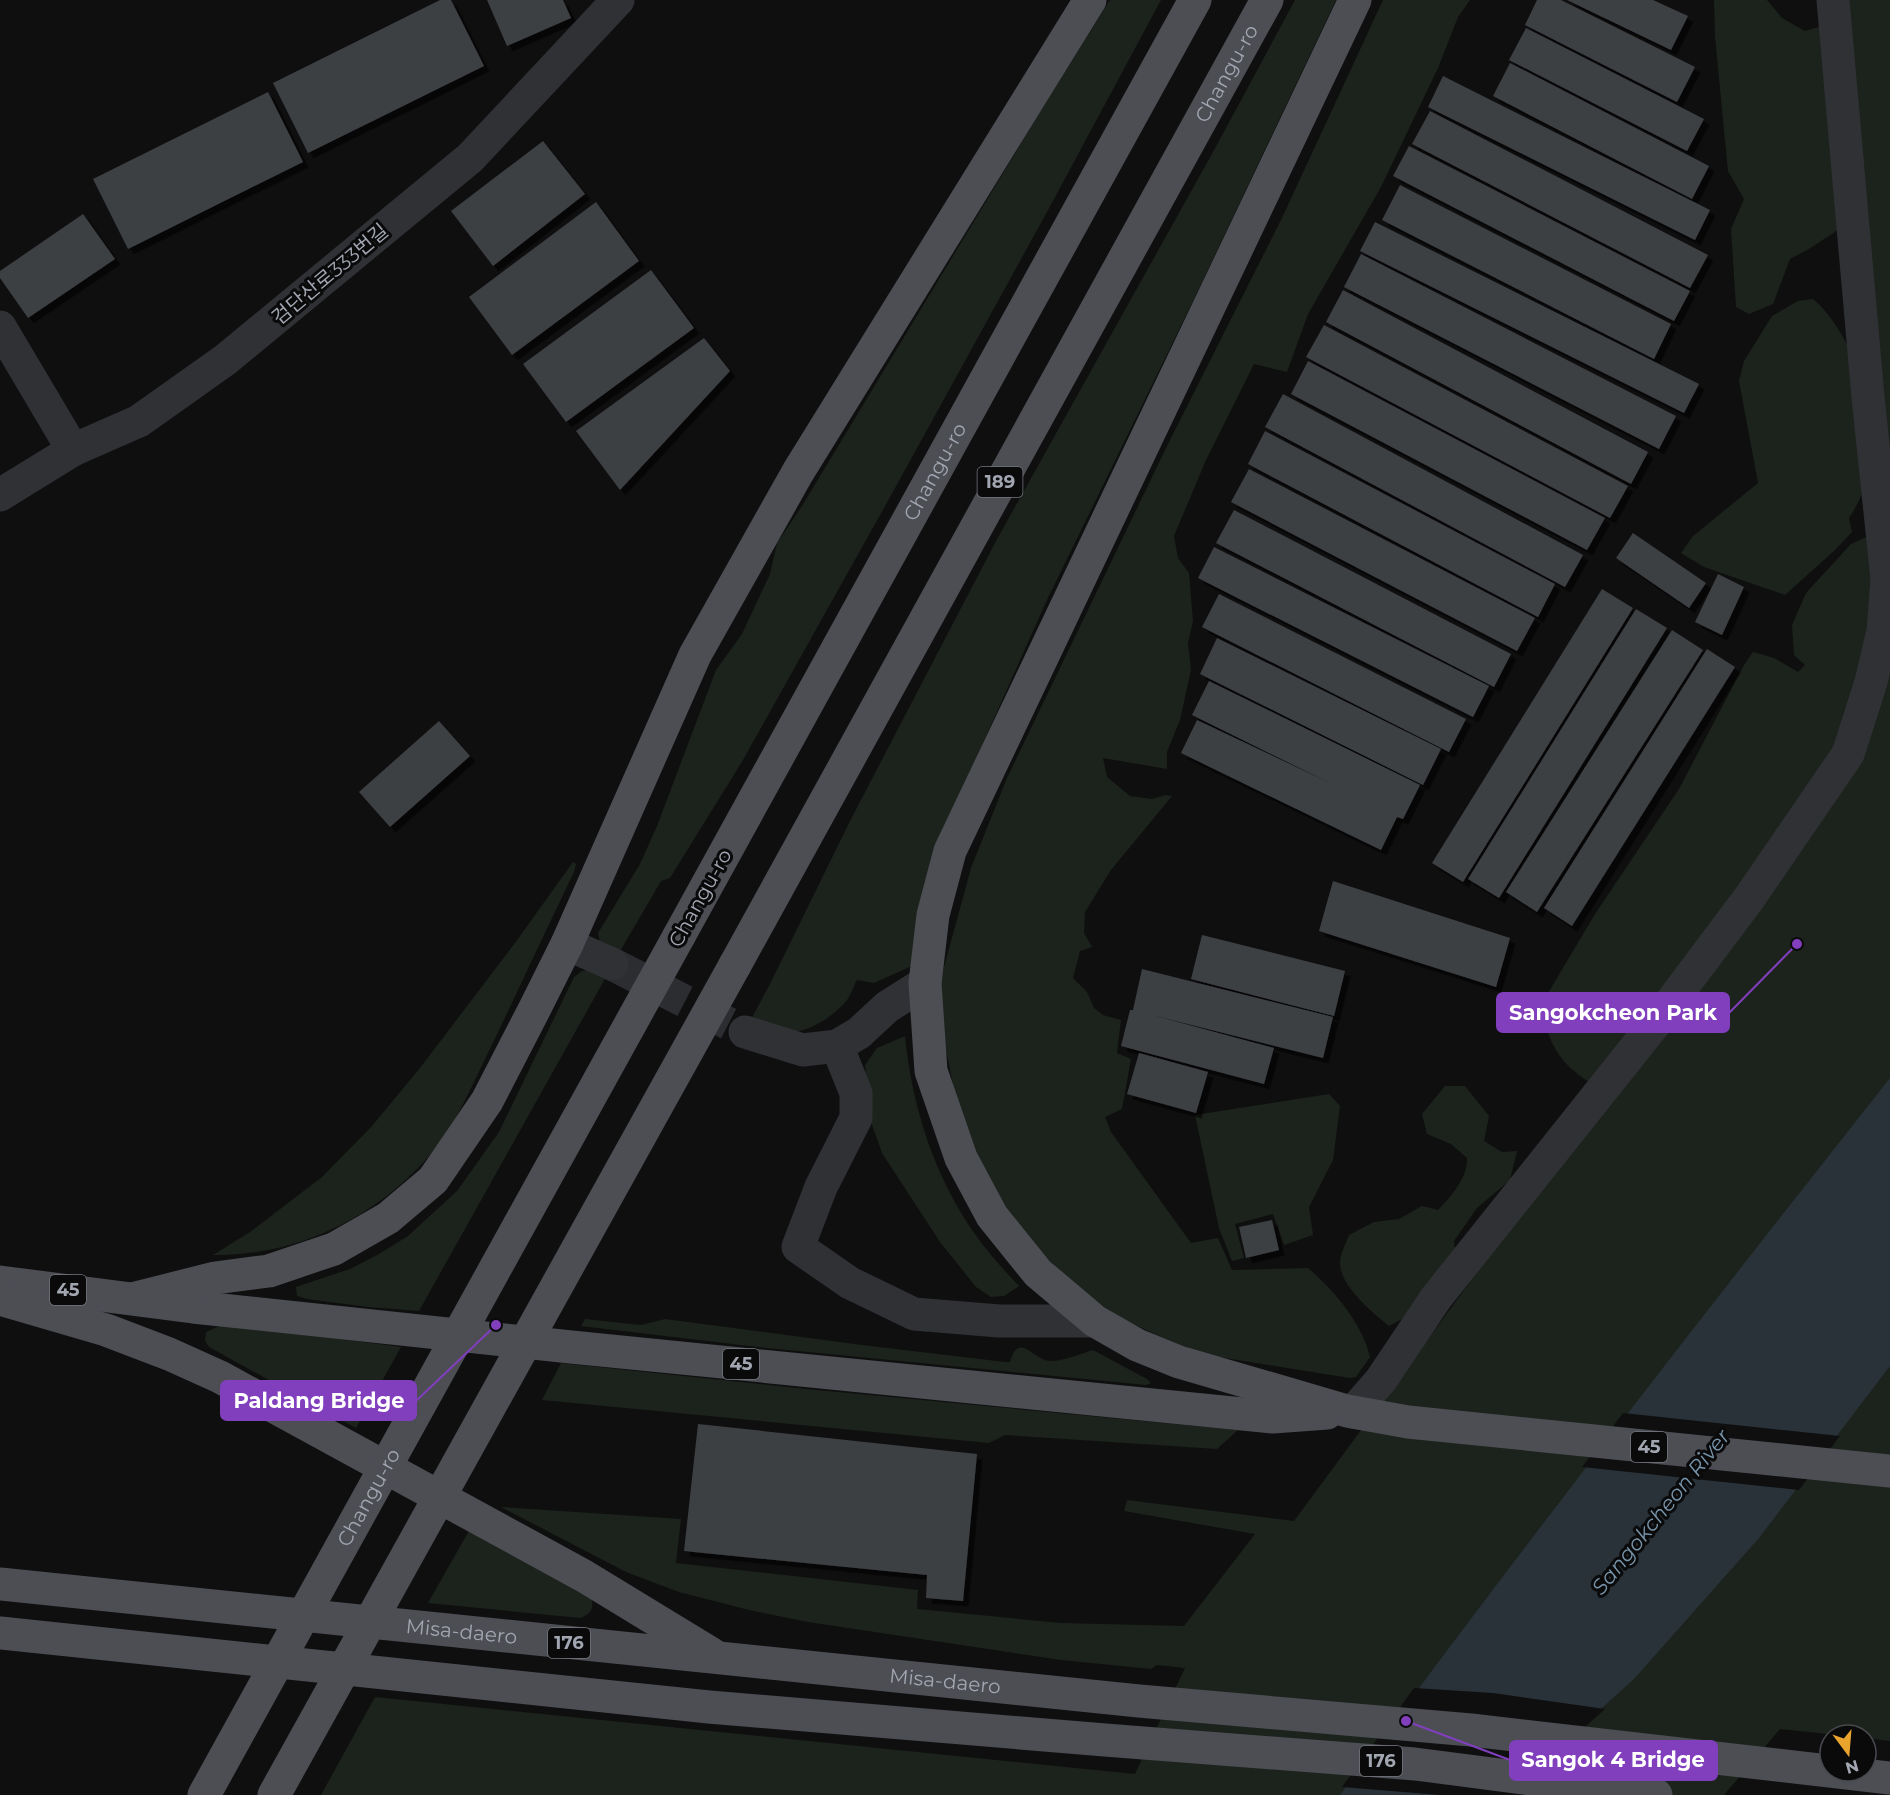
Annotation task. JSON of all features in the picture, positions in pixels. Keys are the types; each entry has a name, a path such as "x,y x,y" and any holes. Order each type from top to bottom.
{"main road":[{"path":"136,1298 215,1278 269,1271 334,1249 388,1218 433,1180 487,1101 567,944 695,655 798,472 1090,0"},
{"name":"Changu-ro","path":"204,1795 1195,0"},
{"name":"Changu-ro","path":"274,1795 1267,0"},
{"path":"1350,1412 1179,1362 1137,1345 1095,1321 1038,1273 992,1216 961,1158 932,1071 925,983 933,915 950,852 1355,0"},
{"name":"45","path":"0,1282 205,1308 547,1345 1273,1418 1350,1412 1408,1422 1890,1471"},
{"path":"0,1299 106,1330 169,1354 220,1377 584,1576 722,1659"},
{"name":"Misa-daero","path":"0,1584 1139,1701 1472,1730 1890,1778"},
{"name":"176","path":"0,1633 709,1707 1415,1764 1656,1795"}],"street":[{"name":"검단산로333번길","path":"0,495 73,450 140,421 234,353 470,158 618,0"},
{"path":"1350,1412 1382,1380 1436,1298 1674,999 1750,897 1848,754 1871,682 1881,641 1887,579 1868,397 1833,0"},
{"path":"0,327 73,450"},
{"path":"567,944 612,964"},
{"path":"745,1032 803,1050 837,1046 859,1033 887,1006 925,983"},
{"path":"837,1046 855,1094 856,1118 821,1187 798,1247 850,1284 914,1314 999,1321 1095,1321"}],"shaded area":[{"path":"1110,0 1161,0 1047,212 743,760 670,878 661,881 619,953 600,943 598,933 640,864 657,826 716,670 742,634 770,574 777,543 802,506"},
{"path":"1295,0 1336,0 1194,299 1046,602 933,855 917,912 912,966 874,983 857,980 849,997 838,1009 823,1021 806,1029 790,1032 749,1023 850,821 996,541"},
{"path":"1383,0 1470,0 1458,17 1438,68 1381,187 1308,314 1287,372 1254,364 1206,460 1174,536 1178,558 1189,573 1193,621 1188,643 1191,670 1180,720 1167,752 1167,769 1103,758 1107,777 1130,796 1152,799 1166,795 1172,796 1111,870 1085,912 1084,933 1092,947 1080,951 1073,978 1087,992 1094,1008 1103,1015 1121,1020 1117,1053 1131,1059 1122,1109 1105,1117 1111,1132 1191,1243 1218,1238 1232,1270 1308,1268 1327,1286 1354,1320 1370,1357 1356,1377 1350,1378 1206,1355 1164,1338 1124,1320 1085,1294 1031,1244 984,1177 958,1108 943,1036 941,978 971,868 1007,778 1167,446 1281,220"},
{"path":"1714,0 1767,0 1782,18 1805,31 1826,25 1844,226 1790,259 1773,304 1749,314 1736,307 1731,229 1744,199 1728,171 1715,37"},
{"path":"1825,0 1890,0 1890,1741 1878,1740 1878,1723 1818,1723 1818,1733 1780,1729 1724,1795 321,1795 375,1697 1135,1774 1185,1668 1157,1665 1151,1669 1061,1660 808,1622 749,1610 679,1592 626,1572 501,1507 681,1519 676,1563 918,1590 917,1609 1061,1623 1184,1626 1255,1534 1124,1511 1127,1500 1294,1521 1554,1168 1593,1084 1572,1069 1557,1051 1547,1030 1541,1005 1595,914 1679,789 1744,665 1753,652 1774,658 1798,672 1805,665 1794,655 1792,625 1806,593 1851,544 1871,535 1877,589"},
{"path":"1813,299 1837,327 1854,360 1862,419 1865,480 1863,491 1849,518 1852,532 1785,595 1704,567 1681,553 1693,536 1758,483 1739,381 1744,361 1772,316 1798,301"},
{"path":"573,862 576,864 574,872 469,1093 447,1132 429,1156 384,1198 332,1230 274,1249 244,1254 213,1255 250,1232 322,1177 372,1126 420,1068"},
{"path":"590,970 606,977 419,1311 368,1307 297,1296 296,1287 350,1269 408,1236 457,1191 499,1132 574,977 582,971"},
{"path":"905,1036 913,1089 938,1167 962,1215 992,1256 1019,1286 1004,1296 991,1297 976,1287 940,1242 882,1153 870,1119 865,1065 877,1048"},
{"path":"1445,1086 1465,1086 1489,1116 1484,1141 1502,1152 1517,1151 1510,1180 1477,1208 1454,1241 1456,1258 1410,1315 1389,1326 1366,1306 1345,1281 1341,1272 1341,1256 1349,1235 1374,1222 1399,1219 1422,1206 1438,1210 1462,1180 1467,1158 1451,1144 1427,1134 1422,1114"},
{"path":"1329,1094 1340,1106 1333,1160 1309,1207 1313,1235 1284,1245 1273,1214 1235,1224 1244,1258 1232,1261 1219,1228 1195,1115"},
{"path":"585,1319 641,1325 665,1319 1005,1362 1010,1362 1018,1348 1051,1361 1067,1359 1093,1350 1151,1383 1146,1385 767,1348 581,1326"},
{"path":"224,1324 401,1347 356,1428 209,1347 205,1341 206,1332"},
{"path":"561,1363 1238,1430 1217,1449 1005,1435 989,1443 542,1400"},
{"path":"470,1529 590,1595 592,1606 590,1612 580,1618 428,1603"}],"water":[{"name":"Sangokcheon River","path":"1890,1078 1890,1366 1759,1538 1634,1679 1583,1725 1520,1795 1340,1795 1612,1434"}],"pier":[{"path":"1623,1413 1840,1436 1799,1490 1582,1467"},
{"path":"1414,1688 1493,1693 1605,1709 1585,1727 1524,1795 1440,1795 1342,1787"}],"building":[{"path":"440,0 451,0 484,66 308,153 273,83"},
{"path":"487,0 563,0 571,18 507,46"},
{"path":"1537,0 1561,0 1695,67 1677,102 1525,25"},
{"path":"1567,0 1653,0 1688,16 1671,50"},
{"path":"1526,28 1704,119 1687,151 1509,60"},
{"path":"1510,63 1709,166 1692,199 1493,96"},
{"path":"1443,76 1710,210 1695,240 1428,107"},
{"path":"268,92 303,162 128,249 93,179"},
{"path":"1430,111 1708,255 1690,288 1412,144"},
{"path":"543,141 585,194 493,266 451,211"},
{"path":"1409,146 1690,291 1674,321 1393,176"},
{"path":"1400,185 1671,324 1654,359 1382,220"},
{"path":"596,202 639,261 512,355 469,297"},
{"path":"83,214 115,259 28,318 0,278 0,271"},
{"path":"1375,222 1699,384 1684,413 1360,251"},
{"path":"1361,254 1676,416 1659,449 1344,287"},
{"path":"651,270 694,328 566,422 523,364"},
{"path":"1343,290 1648,452 1631,484 1326,322"},
{"path":"1324,325 1628,486 1610,518 1306,357"},
{"path":"704,338 730,371 620,490 576,431"},
{"path":"1308,361 1605,518 1587,550 1291,394"},
{"path":"1283,394 1583,555 1565,587 1265,427"},
{"path":"1265,431 1555,584 1538,617 1248,464"},
{"path":"1249,469 1535,618 1517,651 1231,502"},
{"path":"1234,510 1511,654 1494,687 1216,543"},
{"path":"1633,533 1706,583 1689,608 1616,558"},
{"path":"1214,547 1489,686 1473,717 1198,578"},
{"path":"1718,574 1744,587 1722,635 1695,622"},
{"path":"1602,589 1633,608 1463,882 1432,863"},
{"path":"1219,594 1466,719 1449,752 1202,627"},
{"path":"1636,609 1667,628 1499,898 1468,879"},
{"path":"1672,630 1703,650 1537,912 1506,892"},
{"path":"1217,638 1441,749 1423,785 1200,674"},
{"path":"1707,649 1735,667 1572,926 1544,908"},
{"path":"1209,681 1420,785 1403,819 1397,817 1381,850 1181,753 1197,720 1330,783 1192,715"},
{"path":"439,721 470,756 390,827 359,792"},
{"path":"1333,881 1510,938 1496,987 1319,931"},
{"path":"1202,935 1345,971 1334,1016 1191,979"},
{"path":"1142,969 1333,1017 1323,1058 1152,1015 1274,1048 1264,1084 1121,1046 1130,1010 1133,1010"},
{"path":"1139,1053 1208,1072 1196,1113 1127,1094"},
{"path":"1272,1220 1279,1250 1246,1258 1239,1227"},
{"path":"698,1424 977,1454 963,1601 926,1598 927,1575 684,1551"}],"tunnel":[{"path":"612,964 745,1032"}],"place":[{"name":"Sangokcheon Park","path":"1797,944"},
{"name":"Paldang Bridge","path":"496,1325"},
{"name":"Sangok 4 Bridge","path":"1406,1721"}]}
